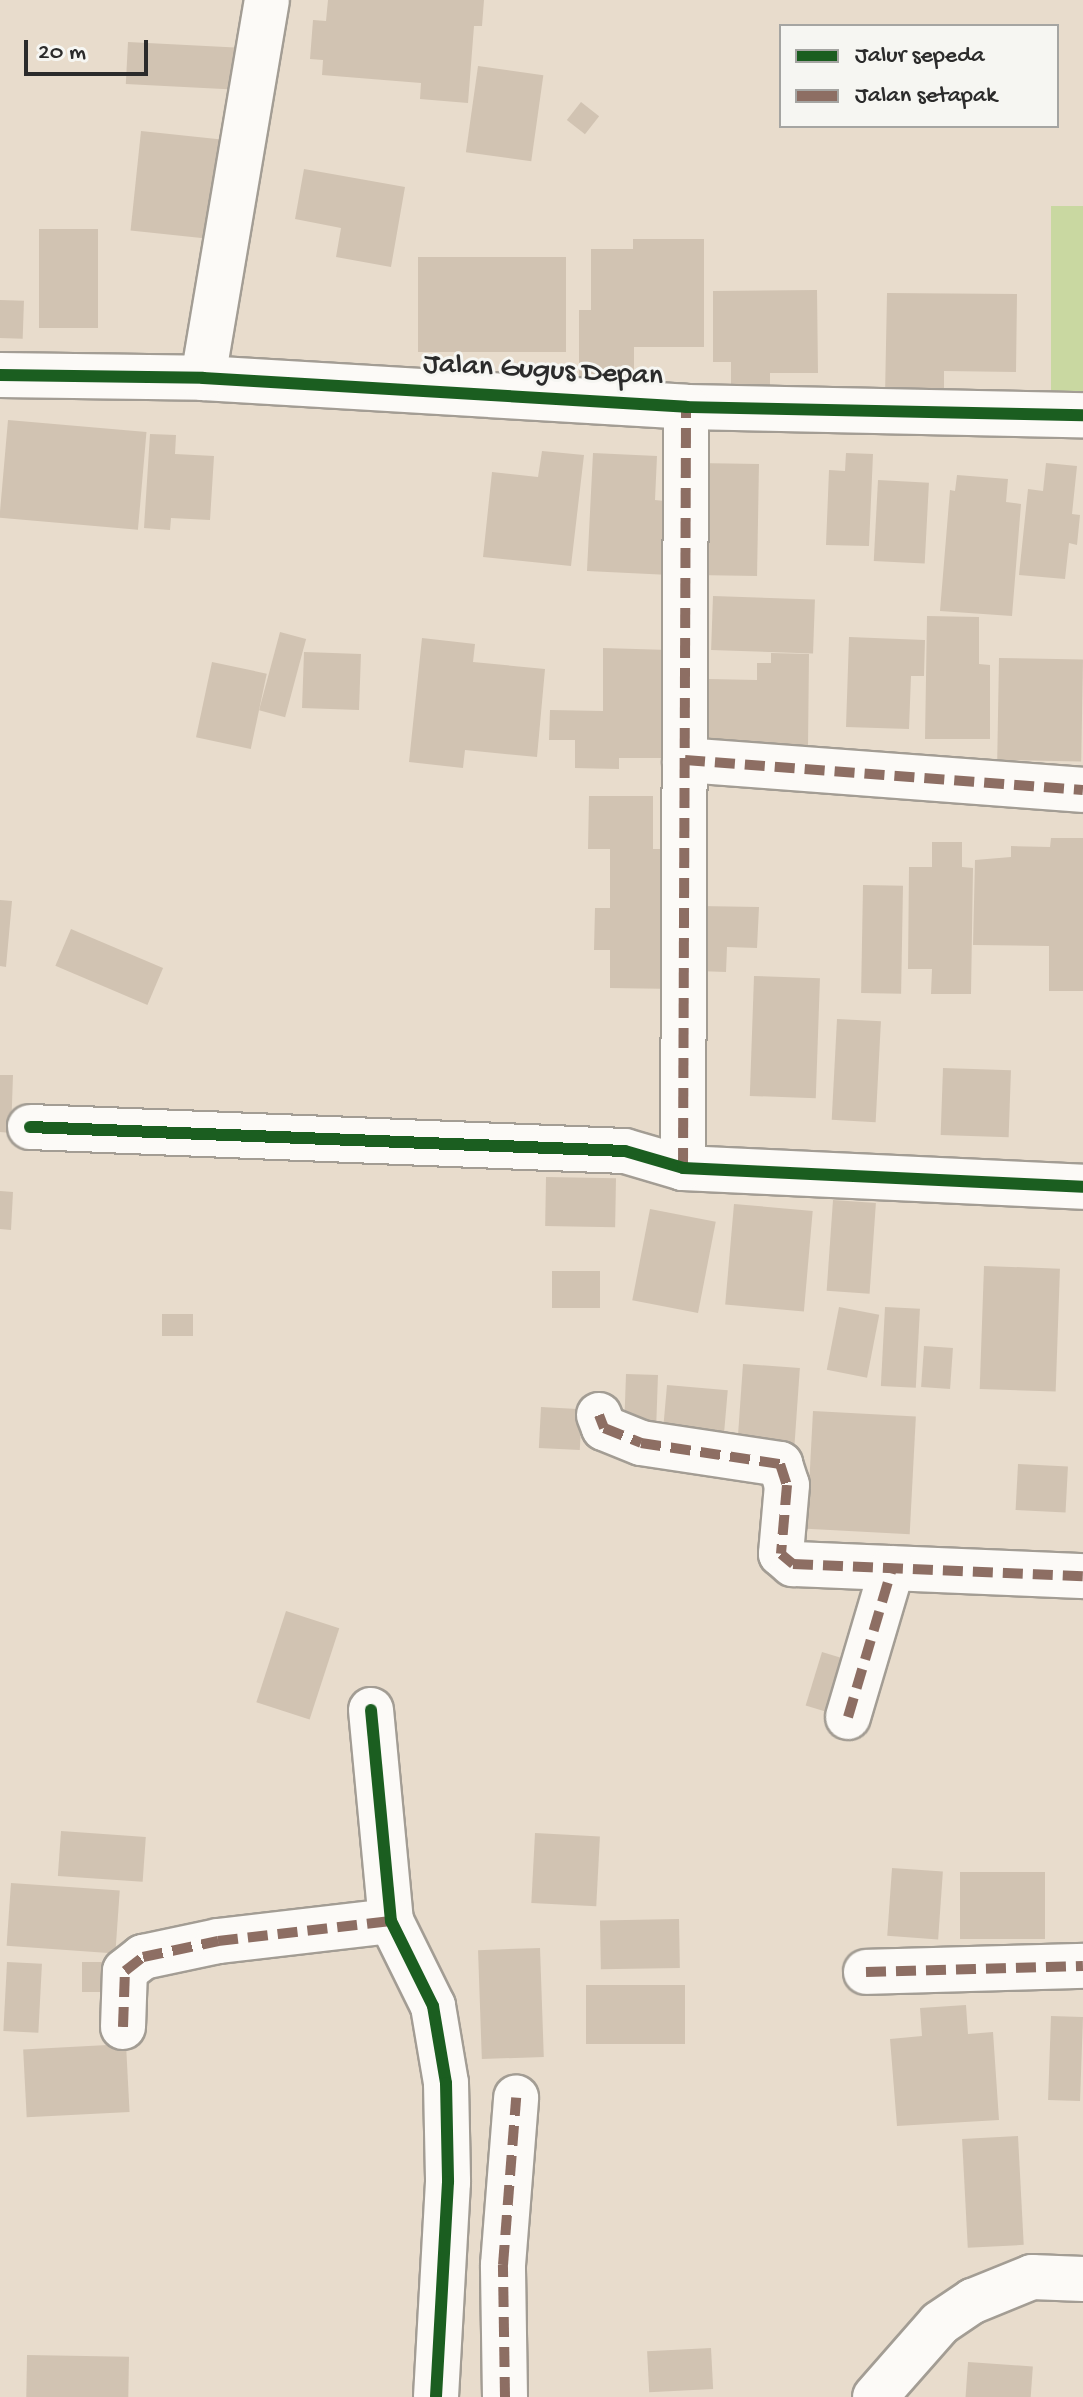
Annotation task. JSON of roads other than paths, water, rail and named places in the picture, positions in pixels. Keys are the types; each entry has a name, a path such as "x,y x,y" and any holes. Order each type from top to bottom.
{"street":[{"path":"203,378 267,0"},
{"name":"Jalan Gugus Depan","path":"0,375 203,378 686,407 1083,415"},
{"path":"683,1168 686,407"},
{"path":"685,760 1083,790"},
{"path":"30,1127 625,1151 683,1168 1083,1187"},
{"path":"599,1415 604,1428 641,1443 780,1464 787,1485 781,1554 787,1562 1083,1576"},
{"path":"848,1717 892,1568"},
{"path":"371,1710 391,1921 433,2006 446,2083 448,2182 436,2397"},
{"path":"123,2027 125,1971 143,1957 218,1941 391,1921"},
{"path":"866,1972 1083,1966"},
{"path":"505,2397 503,2265 516,2098"},
{"path":"875,2397 940,2323 973,2301 1032,2277 1083,2279"}]}
